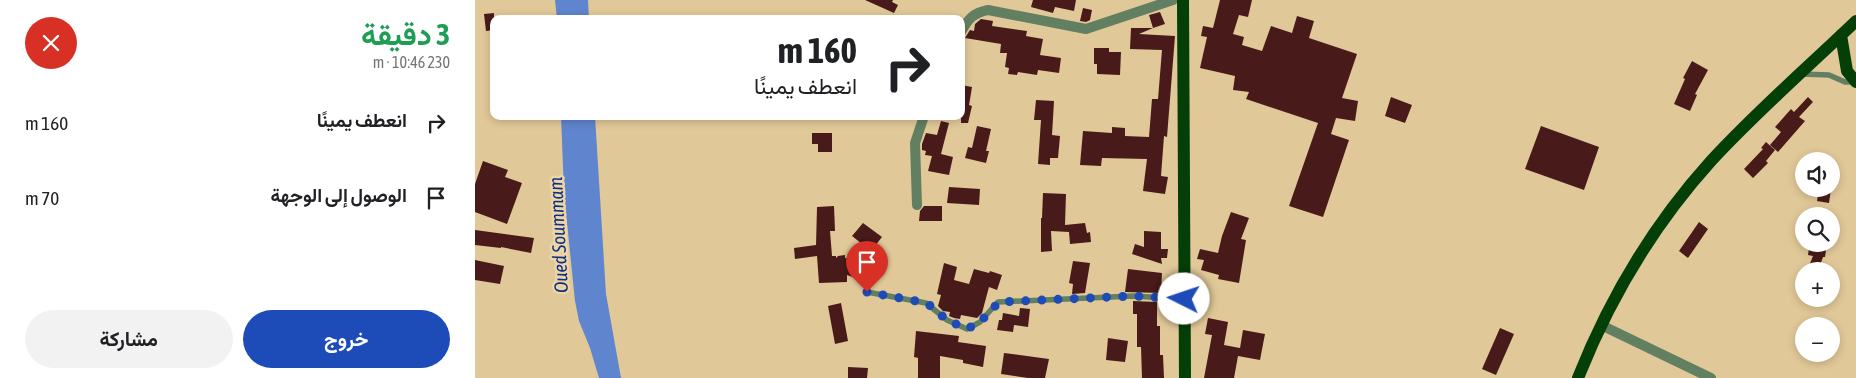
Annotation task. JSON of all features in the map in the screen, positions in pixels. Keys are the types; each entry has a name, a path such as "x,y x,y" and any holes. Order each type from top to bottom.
{"main road":[{"path":"1183,0 1185,378"},
{"path":"1578,378 1601,325 1637,261 1660,225 1711,162 1856,21"},
{"path":"1841,35 1847,71 1856,82"}],"street":[{"path":"965,25 969,18 978,12 988,10 1086,29 1173,0"},
{"path":"917,205 915,143 922,120"},
{"path":"1601,325 1711,378"}],"lane":[{"path":"1800,74 1829,75 1845,82 1856,82"},
{"path":"867,292 927,303 947,320 967,329 980,322 999,302 1133,296 1184,299"}],"water":[{"path":"555,0 588,0 589,15 557,15"},
{"path":"561,120 595,120 606,294 621,378 599,378 579,321 575,301 564,193"}],"building":[{"path":"865,0 893,0 892,2 898,5 894,13"},
{"path":"1033,0 1076,0 1074,11 1055,7 1053,13 1031,7"},
{"path":"1220,0 1252,0 1248,17 1239,15 1233,34 1244,37 1242,45 1262,51 1271,26 1292,33 1297,16 1314,21 1309,38 1357,54 1342,98 1358,101 1355,121 1336,118 1331,134 1349,140 1323,217 1289,206 1318,123 1246,99 1249,92 1233,90 1235,76 1200,68 1207,37 1201,36 1203,26 1213,28"},
{"path":"1083,8 1092,10 1090,20 1086,22 1080,21"},
{"path":"1160,12 1165,24 1153,28 1149,15"},
{"path":"494,13 494,15 490,15 490,30 486,31 484,14"},
{"path":"981,19 993,21 992,26 1027,31 1026,36 1043,39 1040,55 1061,58 1059,73 1038,70 1037,75 1018,72 1017,75 1008,74 1009,68 1005,67 1007,53 1000,53 1001,44 965,38 970,30 974,31 975,24"},
{"path":"1131,28 1153,28 1139,34 1175,36 1167,137 1164,136 1161,176 1168,177 1165,194 1143,191 1147,159 1102,158 1101,166 1080,165 1083,131 1112,133 1112,127 1125,128 1125,136 1149,137 1152,99 1158,99 1162,50 1130,49"},
{"path":"1094,48 1109,48 1109,52 1121,52 1120,75 1097,74 1097,64 1094,64"},
{"path":"1692,61 1708,70 1695,94 1697,95 1690,111 1674,104 1685,79 1683,78"},
{"path":"965,86 972,87 969,105 972,106 968,123 961,123 961,120 965,120"},
{"path":"1391,97 1412,105 1405,123 1385,116"},
{"path":"1808,97 1813,102 1799,117 1805,121 1778,152 1770,145 1781,132 1775,127 1791,109 1794,112"},
{"path":"1036,100 1054,101 1052,135 1060,136 1058,158 1050,158 1050,165 1038,164 1041,120 1034,120"},
{"path":"941,121 949,123 941,154 953,157 949,175 928,171 932,156 925,155 926,151 922,150 926,133 937,135"},
{"path":"977,126 991,129 986,151 989,151 986,163 965,158 968,147 972,148"},
{"path":"1541,126 1599,147 1584,190 1525,169"},
{"path":"812,133 832,133 832,152 818,152 818,144 812,144"},
{"path":"1766,142 1775,150 1766,161 1768,163 1753,178 1744,169 1763,149 1761,148"},
{"path":"483,161 508,170 505,177 522,183 507,224 475,212 475,184"},
{"path":"949,187 980,189 979,205 947,203"},
{"path":"1043,193 1066,194 1065,225 1085,223 1087,233 1090,232 1091,242 1070,244 1069,232 1051,231 1052,251 1041,252"},
{"path":"1818,197 1830,197 1829,203 1817,201"},
{"path":"834,206 835,231 830,231 832,256 836,256 836,258 845,255 845,258 863,262 861,270 876,275 873,284 847,275 847,282 819,283 817,256 795,259 794,248 816,245 817,207"},
{"path":"924,206 942,206 942,221 919,221 920,211"},
{"path":"1231,212 1249,218 1241,239 1246,240 1239,283 1218,279 1219,275 1201,270 1204,260 1197,259 1200,249 1218,253"},
{"path":"1699,222 1708,229 1688,258 1679,251"},
{"path":"863,223 882,237 871,251 852,236"},
{"path":"475,230 534,238 531,253 501,247 475,245"},
{"path":"1144,231 1161,232 1161,249 1168,249 1167,258 1161,258 1162,264 1132,254 1135,244 1144,247"},
{"path":"1808,252 1826,252 1821,262 1811,262 1813,256 1808,255"},
{"path":"475,260 504,266 500,284 475,280"},
{"path":"1073,261 1090,263 1085,293 1072,294 1073,284 1069,283"},
{"path":"944,263 957,267 954,280 969,284 974,269 1002,275 997,290 989,287 982,313 977,318 961,315 960,319 954,318 949,316 950,312 943,311 938,306 941,295 937,294"},
{"path":"1128,269 1162,273 1161,293 1125,292"},
{"path":"1133,301 1157,302 1157,326 1160,326 1160,355 1163,355 1164,378 1142,378 1141,347 1137,347 1137,314 1133,314"},
{"path":"841,303 848,341 835,344 828,306"},
{"path":"1020,308 1030,309 1028,327 1014,325 1013,332 997,330 1003,313 1019,316"},
{"path":"1208,318 1228,322 1224,345 1240,348 1243,330 1265,334 1260,360 1238,356 1234,378 1204,378 1212,335 1205,334"},
{"path":"1500,328 1514,334 1496,375 1482,369"},
{"path":"916,331 959,336 958,342 986,346 983,367 963,363 963,360 940,356 940,378 918,378 918,358 914,357"},
{"path":"1108,338 1128,341 1125,362 1106,360"},
{"path":"1004,353 1049,359 1045,378 1028,378 1001,374"},
{"path":"848,367 868,368 867,378 848,378"}],"route":[{"path":"867,292 927,303 947,320 967,329 980,322 999,302 1133,296 1184,299"}],"water label":[{"name":"Oued Soummam","path":"558,235"}]}
